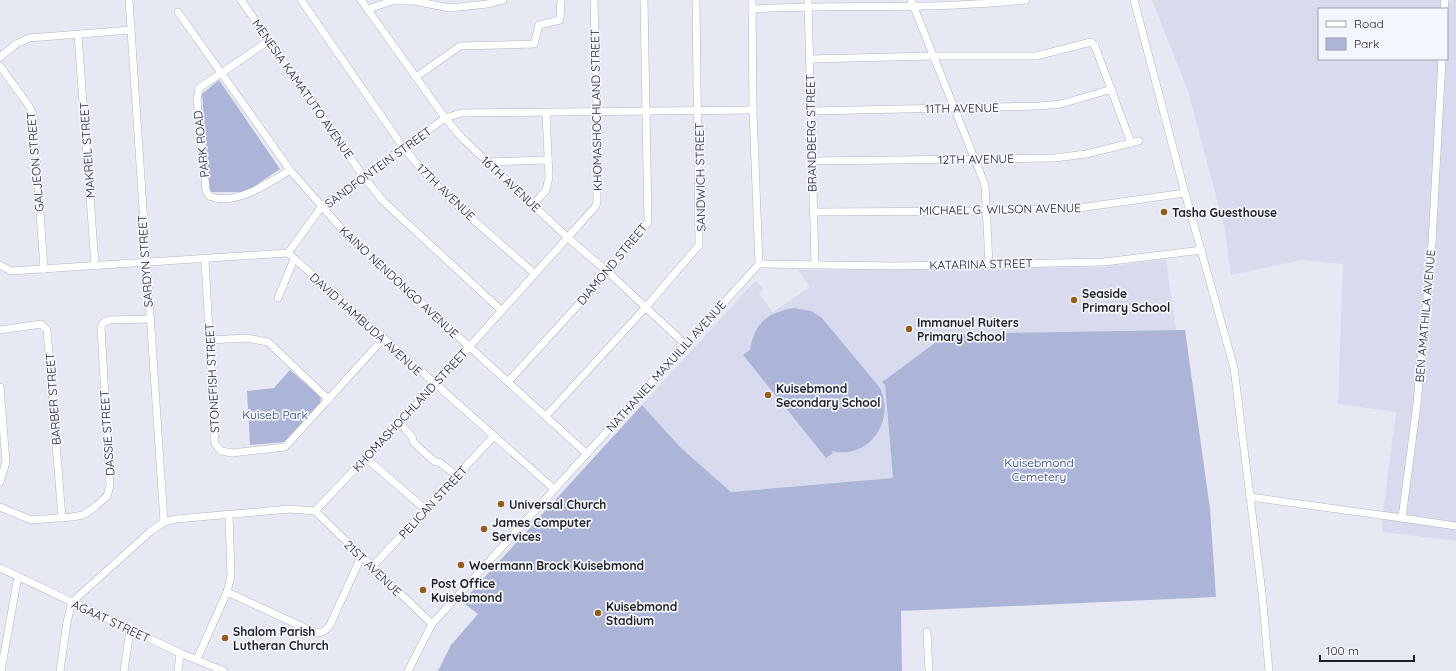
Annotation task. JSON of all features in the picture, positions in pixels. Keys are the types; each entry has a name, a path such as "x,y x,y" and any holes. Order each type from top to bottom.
{"street":[{"name":"SARDYN STREET","path":"129,0 145,262 164,522"},
{"name":"MENESIA KAMATUTO AVENUE","path":"241,0 363,176 384,201 502,311"},
{"name":"17TH AVENUE","path":"301,0 403,147 418,166 441,189 535,274"},
{"name":"16TH AVENUE","path":"361,0 445,118 462,138 568,238 608,272 686,345"},
{"path":"368,9 392,1 414,1 450,8 486,4 503,0"},
{"path":"416,77 460,46 534,44 539,25 560,20 561,0"},
{"name":"KHOMASHOCHLAND STREET","path":"315,511 400,423 469,348 593,210 597,203 597,112 594,0"},
{"name":"DIAMOND STREET","path":"508,382 608,272 646,226 649,219 644,0"},
{"name":"SANDWICH STREET","path":"546,416 646,307 699,245 699,110 696,0"},
{"path":"752,0 753,110 758,264"},
{"path":"752,9 808,4 1001,3 1026,0"},
{"path":"1134,0 1185,193 1234,368 1262,593 1269,671"},
{"path":"912,3 985,185 988,211 989,264"},
{"name":"BRANDBERG STREET","path":"808,4 815,265"},
{"name":"KAINO NENDONGO AVENUE","path":"178,12 290,170 360,248 587,454"},
{"path":"0,56 16,44 29,38 131,30"},
{"name":"MAKREIL STREET","path":"78,35 95,265"},
{"name":"PARK ROAD","path":"270,40 199,88 197,100 206,190 209,196 216,199 249,194 290,170"},
{"path":"810,60 933,56 1036,56 1090,42 1095,46 1131,143"},
{"name":"BEN AMATHILA AVENUE","path":"1402,518 1417,404 1432,243 1442,60"},
{"name":"GALJEON STREET","path":"0,66 29,106 33,114 44,269"},
{"name":"11TH AVENUE","path":"810,111 1061,104 1112,89"},
{"name":"SANDFONTEIN STREET","path":"288,253 322,206 445,118 461,113 753,110"},
{"path":"533,205 546,190 549,178 546,112"},
{"name":"12TH AVENUE","path":"812,161 1055,158 1086,154 1139,141"},
{"path":"487,162 548,160"},
{"name":"MICHAEL G. WILSON AVENUE","path":"814,212 988,211 1079,208 1185,193"},
{"name":"KATARINA STREET","path":"758,264 989,264 1104,262 1202,250"},
{"path":"0,266 11,271 288,253"},
{"name":"DAVID HAMBUDA AVENUE","path":"288,253 383,339 554,489"},
{"name":"STONEFISH STREET","path":"205,259 215,444 221,452 232,453 285,447 383,339"},
{"path":"278,298 294,259"},
{"name":"NATHANIEL MAXUILILI AVENUE","path":"408,671 432,624 758,264"},
{"name":"DASSIE STREET","path":"0,507 31,520 62,518 83,515 107,496 110,486 101,327 109,320 149,319"},
{"name":"BARBER STREET","path":"0,330 41,324 47,330 62,518"},
{"path":"210,340 247,338 268,342 329,400"},
{"path":"0,387 6,462 0,482"},
{"path":"400,423 412,437 414,443 435,462 439,462 457,476"},
{"name":"PELICAN STREET","path":"372,568 493,436"},
{"path":"366,458 426,510"},
{"path":"1250,497 1456,526"},
{"path":"60,671 67,622 72,602 145,536 164,522 176,519 290,509 315,511"},
{"name":"21ST AVENUE","path":"315,511 361,558 432,624"},
{"path":"197,659 227,592 231,576 229,514"},
{"path":"227,592 316,633 320,633 325,631 330,625 361,558"},
{"name":"AGAAT STREET","path":"0,568 180,653 224,671"},
{"path":"1,671 8,625 18,576"},
{"path":"0,627 8,625"},
{"path":"124,671 130,630"},
{"path":"927,632 929,671"},
{"path":"178,671 180,653"}],"shaded area":[{"path":"1152,0 1456,0 1456,541 1383,532 1382,522 1396,412 1338,404 1343,264 1302,260 1231,275 1225,230 1188,91"},
{"path":"1166,259 1176,331 947,334 883,381 885,385 893,478 731,492 680,447 642,405 755,281 764,289 759,294 773,312 810,287 798,270 1103,267"}],"green space":[{"path":"219,80 280,169 246,192 210,192 202,94"},
{"path":"794,308 811,311 822,318 880,388 884,401 884,413 881,425 875,436 867,444 857,450 844,452 831,451 833,453 826,458 743,355 750,350 755,332 764,320 776,313"},
{"name":"Kuisebmond Cemetery","path":"1185,330 1210,509 1216,597 901,611 902,671 438,671 451,645 478,614 462,602 642,405 680,447 731,492 893,478 885,385 882,382 947,334"},
{"name":"Kuiseb Park","path":"290,370 321,397 320,405 284,442 250,445 247,391 274,388"}],"place":[{"name":"Tasha Guesthouse","path":"1164,212"},
{"name":"Seaside Primary School","path":"1074,300"},
{"name":"Immanuel Ruiters Primary School","path":"909,329"},
{"name":"Kuisebmond Secondary School","path":"768,395"},
{"name":"Universal Church","path":"501,504"},
{"name":"James Computer Services","path":"484,529"},
{"name":"Woermann Brock Kuisebmond","path":"461,565"},
{"name":"Post Office Kuisebmond","path":"423,590"},
{"name":"Kuisebmond Stadium","path":"598,613"},
{"name":"Shalom Parish Lutheran Church","path":"225,638"}]}
